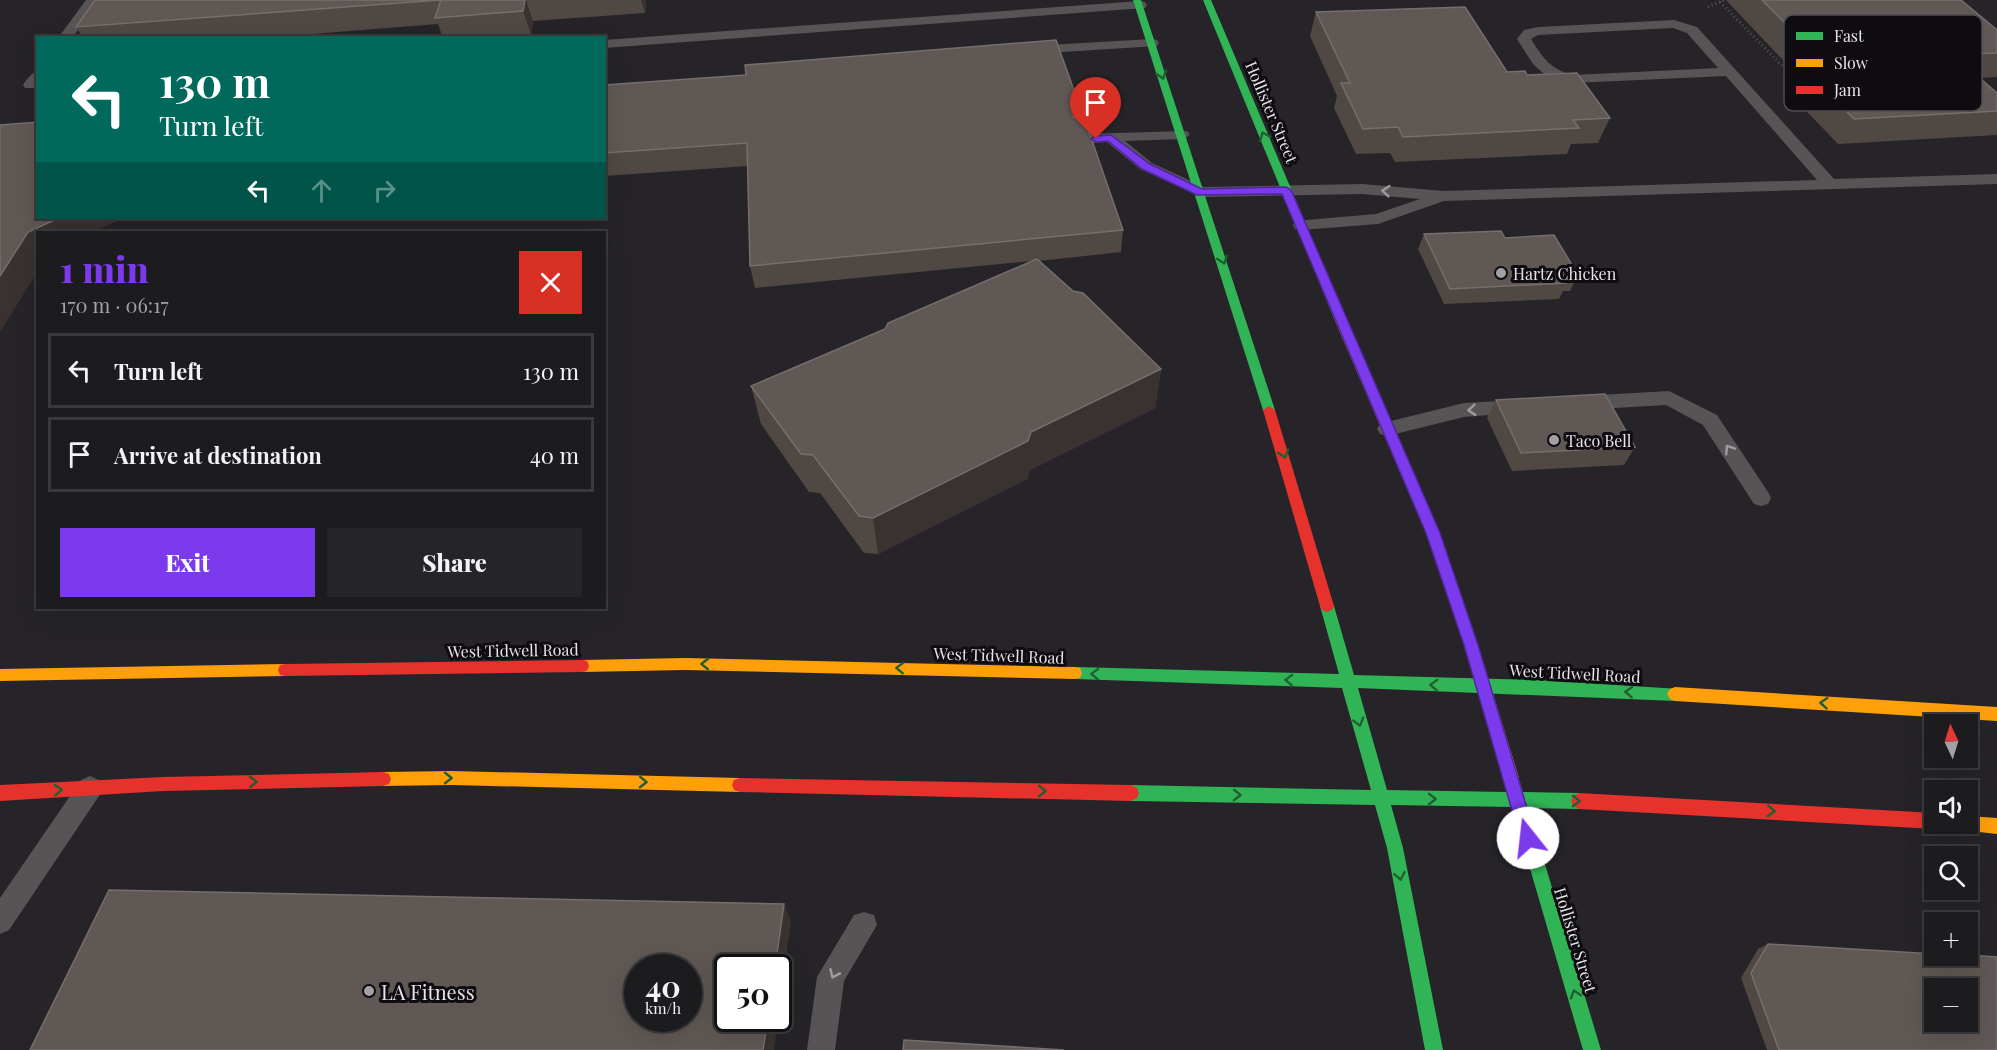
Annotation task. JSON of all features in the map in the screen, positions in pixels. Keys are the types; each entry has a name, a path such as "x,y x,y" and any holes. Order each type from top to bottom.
{"main road":[{"name":"Hollister Street","path":"1207,0 1433,533 1483,686 1592,1050"},
{"path":"1138,2 1201,192 1293,484 1395,848 1434,1050"},
{"name":"West Tidwell Road","path":"0,675 685,664 881,667 1483,686 1748,698 1997,714"},
{"path":"0,793 163,784 452,778 1381,799 1517,799 1746,809 1924,820"},
{"path":"1978,824 1997,825"}],"lane":[{"path":"66,36 93,0"},
{"path":"606,44 1051,11 1138,2"},
{"path":"1729,72 1573,79 1555,75 1542,68 1524,39 1529,33 1538,31 1674,24 1692,30 1829,183"},
{"path":"1021,51 1152,43"},
{"path":"36,78 30,85 36,84"},
{"path":"1082,139 1182,134"},
{"path":"1111,138 1146,166 1201,192 1362,189 1444,196 1997,179"},
{"path":"1301,225 1378,219 1444,196"},
{"path":"1567,404 1669,398 1710,420 1761,498"},
{"path":"1388,429 1464,410 1544,405"},
{"path":"0,921 90,788"},
{"path":"821,1050 831,976 864,925"}],"path":[{"path":"1720,2 1784,68"}],"building":[{"path":"95,0 440,0 76,27"},
{"path":"441,0 525,0 523,11 435,18"},
{"path":"1762,0 1961,0 1979,15 1784,15 1784,22"},
{"path":"1465,7 1507,72 1525,71 1527,75 1577,73 1610,118 1573,120 1579,128 1403,137 1398,127 1363,129 1341,83 1350,83 1316,12"},
{"path":"1982,18 1997,30 1997,53 1982,54"},
{"path":"1056,40 1081,110 1073,117 1086,123 1123,230 750,266 747,143 606,153 606,85 746,75 745,65"},
{"path":"1982,80 1997,93 1997,111 1854,119 1846,111 1982,111"},
{"path":"36,122 36,219 57,219 28,232 0,276 0,125"},
{"path":"1501,231 1505,238 1554,235 1578,275 1562,276 1566,283 1450,289 1424,234"},
{"path":"1037,259 1073,291 1083,293 1161,369 1031,432 1028,441 873,518 859,516 813,455 801,454 751,386 885,329 888,323"},
{"path":"1605,394 1635,447 1521,453 1496,400"},
{"name":"LA Fitness","path":"109,890 784,904 777,954 714,954 714,1032 766,1032 763,1050 30,1050"},
{"path":"1768,944 1924,953 1924,966 1978,966 1978,956 1997,957 1997,1050 1779,1050 1751,973"},
{"path":"904,1040 1064,1050 903,1050"}],"traffic: fast":[{"path":"1137,0 1269,410"},
{"path":"1207,0 1339,316"},
{"path":"1327,606 1395,848 1434,1050"},
{"path":"1075,673 1535,687 1675,694"},
{"path":"1511,778 1592,1050"},
{"path":"1131,793 1579,801"}],"traffic: slow":[{"path":"1339,316 1433,533 1471,645 1511,778"},
{"path":"582,666 685,664 1075,673"},
{"path":"0,675 285,670"},
{"path":"1675,694 1997,714"},
{"path":"383,779 452,778 740,785"},
{"path":"1978,825 1997,826"}],"traffic: jam":[{"path":"1269,410 1327,606"},
{"path":"285,670 582,666"},
{"path":"0,793 163,784 383,779"},
{"path":"740,785 1131,793"},
{"path":"1579,801 1924,820"}],"place":[{"name":"Hartz Chicken","path":"1501,273"},
{"name":"Taco Bell","path":"1554,440"},
{"name":"LA Fitness","path":"369,991"}],"route":[{"path":"1096,139 1111,138 1146,166 1201,192 1286,190 1433,533 1471,645 1528,838"}]}
